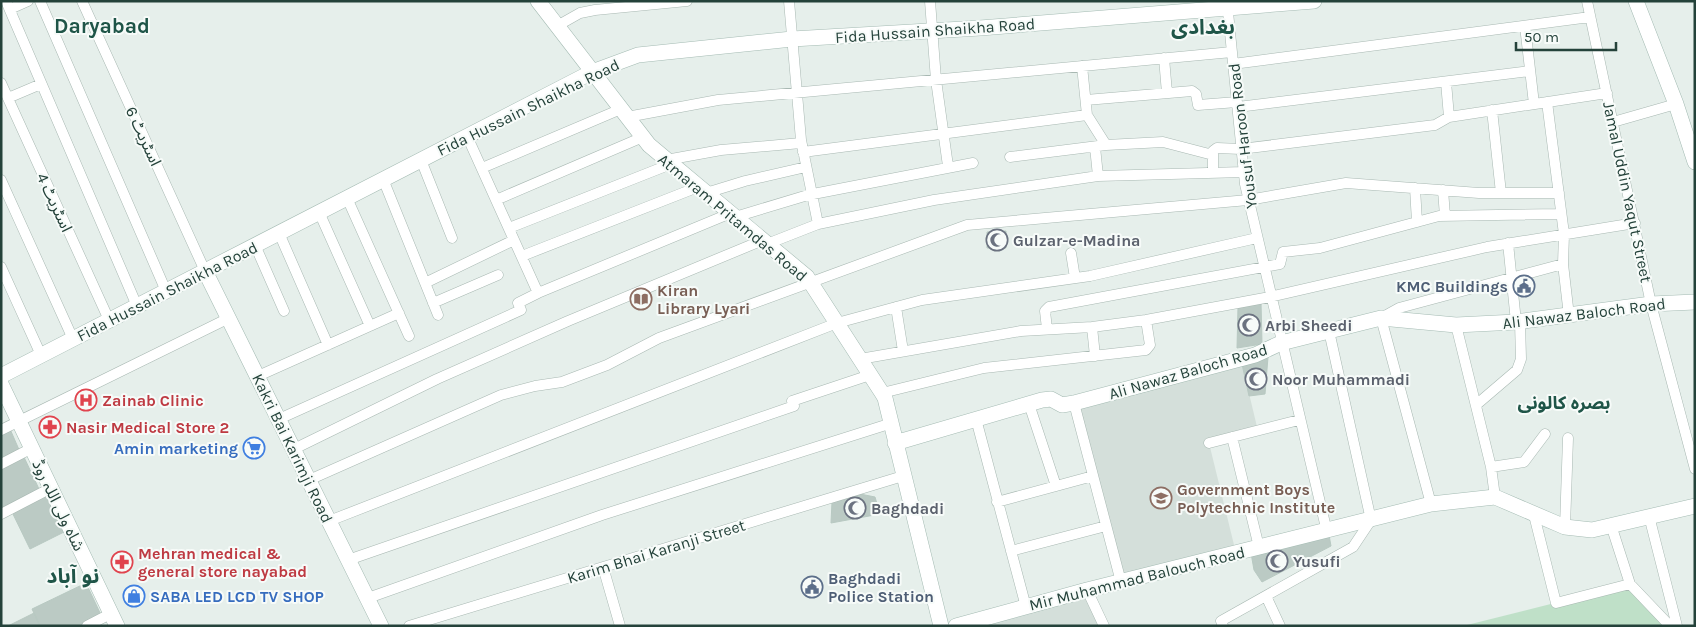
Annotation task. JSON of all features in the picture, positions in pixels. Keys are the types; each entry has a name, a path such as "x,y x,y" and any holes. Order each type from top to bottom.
{"street":[{"path":"28,1 8,5 137,306"},
{"path":"40,1 166,291"},
{"name":"اسٹریٹ 6","path":"82,1 205,271"},
{"name":"Atmaram Pritamdas Road","path":"538,1 643,138 810,282 837,323 882,393 892,422 895,442 941,626"},
{"path":"557,26 580,13 595,10 687,1"},
{"path":"789,1 802,148 818,224"},
{"path":"930,1 936,80 948,166"},
{"name":"Fida Hussain Shaikha Road","path":"1,376 592,72 638,55 792,39 933,31 1228,5 1314,1"},
{"name":"Jamal Uddin Yaqut Street","path":"1587,1 1651,304 1695,469"},
{"path":"1636,1 1676,104 1695,162"},
{"name":"Yousuf Haroon Road","path":"1228,5 1241,149 1248,200 1299,420 1328,532"},
{"path":"1234,64 1590,17"},
{"path":"1524,26 1534,104"},
{"path":"482,168 624,113 718,100 797,92 1232,52"},
{"path":"1164,58 1167,93"},
{"path":"1082,66 1087,116 1100,146 1098,176"},
{"path":"1086,100 1195,92 1199,106 1237,104 1446,82 1530,71"},
{"path":"1446,82 1449,117"},
{"name":"اسٹریٹ 4","path":"1,83 110,320"},
{"path":"8,98 41,84"},
{"path":"1213,173 1213,155 1217,148 1241,149 1435,126 1449,117 1607,93"},
{"path":"1547,102 1564,234 1568,316"},
{"path":"1614,122 1676,104"},
{"path":"1492,110 1501,193"},
{"path":"509,228 669,162 721,150 802,148 944,134 1087,116"},
{"path":"467,136 538,293"},
{"path":"496,200 643,138"},
{"path":"1010,157 1100,146 1163,142 1213,155"},
{"path":"421,160 452,238"},
{"path":"279,419 521,310 518,303 538,293 733,215 812,194 948,166 973,163"},
{"path":"522,256 702,190 806,166"},
{"path":"294,449 437,379 568,321 765,242 818,224 934,200 1098,176 1244,172"},
{"path":"383,179 438,315"},
{"path":"1,180 73,339"},
{"path":"309,480 501,395 535,386 562,382 607,365 659,338 967,225 1248,200 1346,183 1501,193 1559,193"},
{"path":"1415,188 1417,222"},
{"path":"1443,190 1445,216"},
{"path":"348,198 409,336"},
{"path":"319,212 370,326"},
{"path":"1047,329 1046,311 1049,307 1264,268 1280,264 1283,252 1320,248 1417,222 1445,216 1561,214"},
{"path":"860,359 1021,331 1092,327 1146,320 1270,297 1508,243 1635,223"},
{"path":"279,233 328,345"},
{"path":"329,521 837,323 922,300 1075,278 1257,238"},
{"path":"425,283 514,240"},
{"path":"1476,405 1517,370 1521,364 1518,322 1508,243"},
{"path":"255,245 284,311"},
{"path":"1071,253 1075,278"},
{"path":"1431,504 1381,318 1399,308 1564,264"},
{"path":"1,266 41,355"},
{"name":"Kakri Bai Karimji Road","path":"205,271 381,626"},
{"path":"433,303 498,275"},
{"name":"Ali Nawaz Baloch Road","path":"895,442 1051,398 1062,406 1074,403 1255,355 1281,343 1381,318 1456,325 1518,322 1651,304 1695,302"},
{"path":"896,307 903,352"},
{"path":"258,376 399,313"},
{"path":"1,430 229,318"},
{"path":"882,393 984,368 1149,348 1146,320"},
{"path":"1456,325 1491,467 1495,497 1565,527 1592,530 1694,507"},
{"path":"1092,327 1095,356"},
{"path":"1219,624 1353,547 1371,520 1329,331"},
{"path":"348,560 794,406 792,401 870,375"},
{"name":"شاہ ولی اللہ روڈ","path":"1,384 115,620"},
{"path":"1074,403 1121,582"},
{"path":"1029,404 1056,486"},
{"path":"976,419 1026,607"},
{"path":"1209,443 1299,420"},
{"path":"368,598 602,515 892,422"},
{"path":"1491,467 1524,462 1545,434"},
{"path":"1232,437 1259,547"},
{"path":"1565,527 1568,438"},
{"path":"1,464 32,448"},
{"name":"Karim Bhai Karanji Street","path":"409,626 904,476"},
{"path":"997,502 1093,476"},
{"path":"1,514 51,488"},
{"name":"Mir Muhammad Balouch Road","path":"956,626 1087,590 1259,547 1328,532 1431,504 1495,497"},
{"path":"1534,515 1556,603 1630,584"},
{"path":"1649,516 1677,626"},
{"path":"1612,525 1630,584 1670,626"},
{"path":"1011,551 1106,526"},
{"path":"603,567 620,626"},
{"path":"1087,590 1104,626"},
{"path":"1266,596 1280,626"},
{"path":"87,626 115,620"}],"shaded area":[{"name":"Government Boys Polytechnic Institute","path":"1242,364 1258,431 1209,443 1236,553 1121,582 1074,403"},
{"path":"1087,590 1104,626 956,626"}],"green space":[{"path":"1630,584 1670,626 1463,626"}],"building":[{"name":"Gulzar-e-Madina","path":"1006,231 1006,248 987,248 987,232"},
{"name":"Arbi Sheedi","path":"1261,302 1262,344 1237,348 1238,307"},
{"name":"Noor Muhammadi","path":"1268,357 1265,394 1249,396 1242,364"},
{"path":"10,429 20,452 1,462 1,433"},
{"path":"23,455 39,489 1,508 1,466"},
{"path":"47,494 66,531 30,549 11,510"},
{"name":"Baghdadi","path":"860,494 875,497 880,514 831,523 832,502"},
{"name":"Yusufi","path":"1329,535 1331,546 1262,582 1254,570 1251,553"},
{"path":"86,583 101,615 79,626 40,626 32,609"},
{"path":"34,613 40,626 8,626"}],"place":[{"name":"Gulzar-e-Madina","path":"997,240"},
{"name":"KMC Buildings","path":"1524,286"},
{"name":"Kiran Library Lyari","path":"641,299"},
{"name":"Arbi Sheedi","path":"1249,325"},
{"name":"Noor Muhammadi","path":"1256,379"},
{"name":"Zainab Clinic","path":"86,400"},
{"name":"Nasir Medical Store 2","path":"50,427"},
{"name":"Amin marketing","path":"254,448"},
{"name":"Government Boys Polytechnic Institute","path":"1161,498"},
{"name":"Baghdadi","path":"855,508"},
{"name":"Yusufi","path":"1277,561"},
{"name":"Mehran medical & general store nayabad","path":"122,562"},
{"name":"Baghdadi Police Station","path":"812,587"},
{"name":"SABA LED LCD TV SHOP","path":"134,596"}],"district":[{"name":"Daryabad","path":"102,26"},
{"name":"بغدادی","path":"1203,27"},
{"name":"بصرہ کالونی","path":"1564,403"},
{"name":"نو آباد","path":"73,576"}]}
